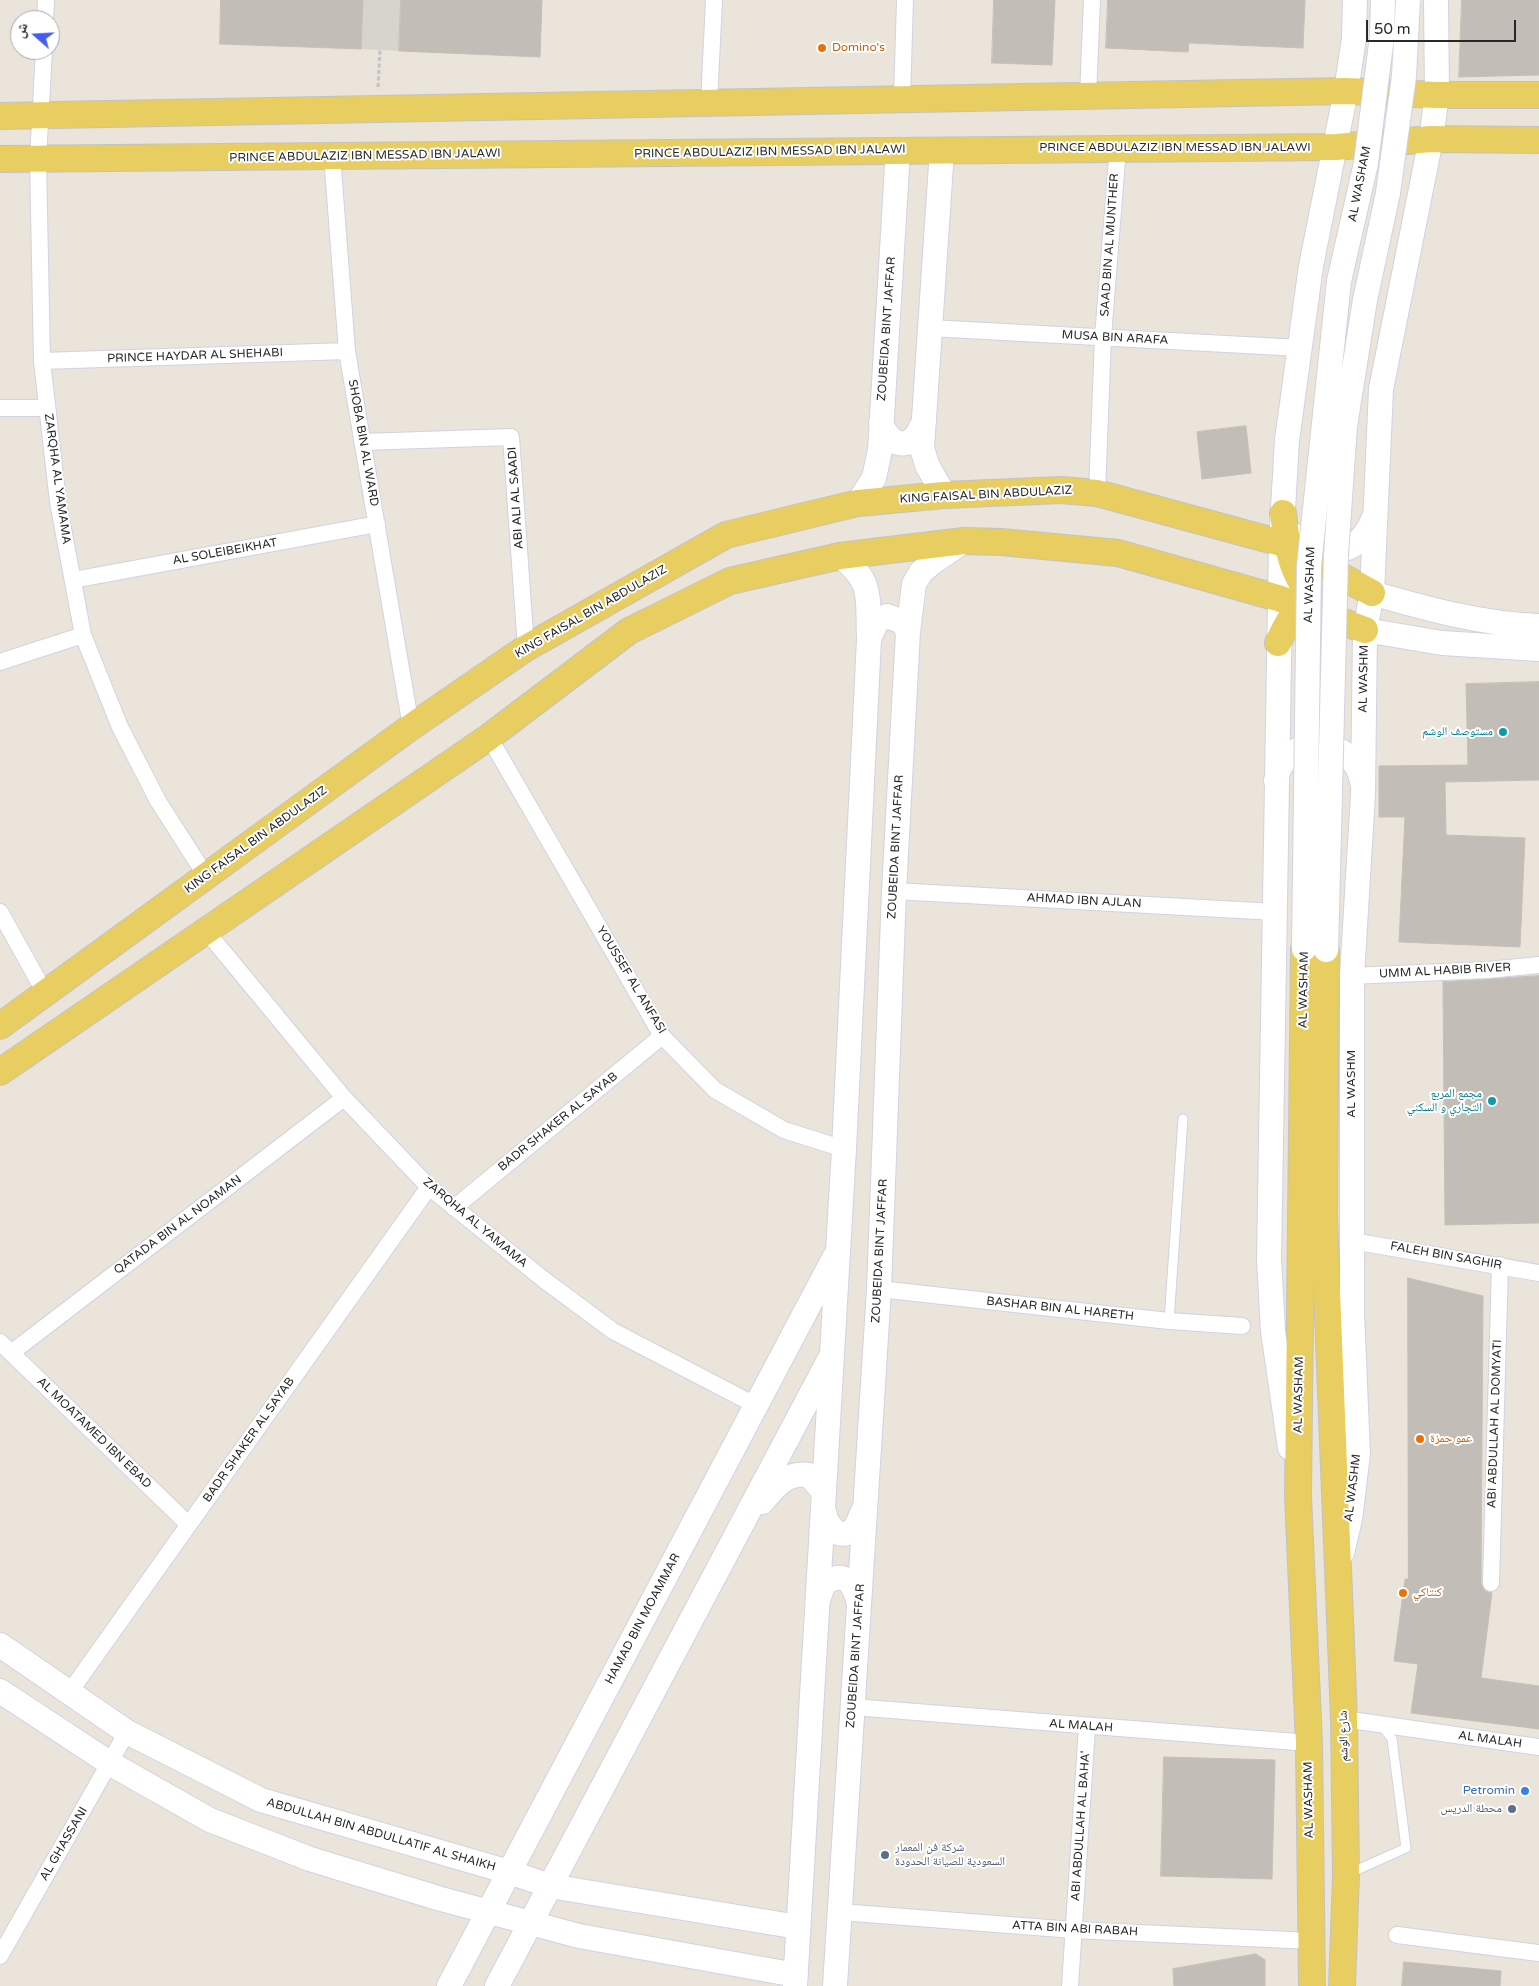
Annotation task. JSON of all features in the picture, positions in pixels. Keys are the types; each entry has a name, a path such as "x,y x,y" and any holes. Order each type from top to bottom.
{"main road":[{"path":"0,116 377,111 1346,91 1437,95 1539,95"},
{"name":"PRINCE ABDULAZIZ IBN MESSAD IBN JALAWI","path":"0,159 1118,147 1336,147 1431,139 1539,140"},
{"name":"KING FAISAL BIN ABDULAZIZ","path":"0,1026 411,727 526,648 726,535 858,503 944,495 1061,490 1097,493 1284,544 1372,593"},
{"path":"1278,643 1290,619 1302,583 1292,565 1284,544 1283,513"},
{"path":"0,1072 23,1054 206,932 488,737 629,631 730,581 840,556 964,541 1001,542 1118,553 1297,601 1365,630"},
{"path":"1297,601 1344,589 1372,593"},
{"name":"AL WASHAM","path":"1315,949 1334,1487"},
{"name":"AL WASHAM","path":"1312,1986 1308,1743 1298,1496 1315,949"},
{"name":"شارع الوشم","path":"1334,1487 1344,1720 1346,1876 1342,1986"}],"street":[{"path":"709,103 714,0"},
{"path":"902,99 904,0"},
{"path":"1088,96 1092,0"},
{"path":"1355,0 1354,38 1346,91 1311,266 1287,440 1283,513 1288,526 1298,539 1312,548 1327,552 1343,550 1358,542 1369,530 1375,515"},
{"name":"AL WASHAM","path":"1315,949 1309,566 1339,281 1366,162 1382,36 1383,0"},
{"name":"AL WASHAM","path":"1315,949 1336,555 1345,426 1365,300 1388,193 1404,76 1408,0"},
{"path":"1436,0 1437,95 1431,139 1381,389 1372,593 1439,612 1512,625 1539,626"},
{"name":"ZARQHA AL YAMAMA","path":"43,60 38,159 42,361 58,502 83,635 120,727 158,801 206,876"},
{"name":"SAAD BIN AL MUNTHER","path":"1097,493 1103,337 1118,147"},
{"name":"ZOUBEIDA BINT JAFFAR","path":"858,503 874,478 880,450 898,150"},
{"path":"942,150 922,448 927,465 944,495"},
{"name":"SHOBA BIN AL WARD","path":"332,156 347,351 411,727"},
{"name":"MUSA BIN ARAFA","path":"930,328 1300,348"},
{"name":"PRINCE HAYDAR AL SHEHABI","path":"42,361 347,351"},
{"path":"0,408 47,408"},
{"path":"881,422 885,434 892,440 900,443 910,441 917,435 924,422"},
{"name":"ABI ALI AL SAADI","path":"362,442 511,437 526,648"},
{"name":"AL SOLEIBEIKHAT","path":"73,580 376,524"},
{"name":"ZOUBEIDA BINT JAFFAR","path":"835,1986 879,1289 894,891 908,632 914,584 922,572 933,562 964,541"},
{"path":"1284,544 1297,601"},
{"path":"0,1692 111,1764 210,1820 310,1859 441,1899 531,1921 579,1936 795,1981 844,1149 869,639 867,586 857,568 840,556"},
{"name":"AL WASHM","path":"1337,1573 1350,1519 1358,1454 1352,1313 1352,976 1362,794 1365,630 1372,593"},
{"path":"869,639 877,621 887,616 899,618 908,632"},
{"path":"1365,630 1442,643 1539,650"},
{"path":"0,662 83,635"},
{"path":"1278,643 1269,1260 1273,1331 1298,1496"},
{"name":"YOUSSEF AL ANFASI","path":"488,737 662,1036 715,1090 784,1130 844,1149"},
{"path":"1275,790 1277,775 1289,757 1306,745 1321,744 1341,751 1357,765 1362,779 1362,794"},
{"name":"AHMAD IBN AJLAN","path":"894,891 1275,912"},
{"path":"0,912 45,993"},
{"name":"ZARQHA AL YAMAMA","path":"206,932 344,1098 429,1187 543,1279 613,1331 757,1406"},
{"name":"UMM AL HABIB RIVER","path":"1352,976 1488,970 1539,965"},
{"name":"BADR SHAKER AL SAYAB","path":"454,1208 662,1036"},
{"name":"QATADA BIN AL NOAMAN","path":"5,1348 344,1098"},
{"name":"BADR SHAKER AL SAYAB","path":"69,1693 429,1187"},
{"name":"FALEH BIN SAGHIR","path":"1352,1240 1539,1273"},
{"name":"HAMAD BIN MOAMMAR","path":"449,1986 838,1252"},
{"name":"ABI ABDULLAH AL DOMYATI","path":"1491,1583 1500,1265"},
{"name":"BASHAR BIN AL HARETH","path":"879,1289 1169,1321 1242,1326"},
{"name":"AL MOATAMED IBN EBAD","path":"5,1348 188,1524"},
{"path":"497,1986 832,1354"},
{"path":"742,1524 780,1481 791,1475 809,1476 823,1500 828,1525 838,1533 850,1532 859,1524 866,1503"},
{"path":"817,1604 819,1592 824,1583 833,1578 844,1578 852,1584 859,1604"},
{"name":"ABDULLAH BIN ABDULLATIF AL SHAIKH","path":"0,1645 127,1732 261,1800 509,1872 550,1886 798,1927"},
{"name":"AL MALAH","path":"853,1707 1308,1743"},
{"name":"AL MALAH","path":"1344,1720 1539,1748"},
{"name":"ABI ABDULLAH AL BAHA'","path":"1070,1986 1087,1726"},
{"name":"AL GHASSANI","path":"0,1956 111,1764 127,1732"},
{"name":"ATTA BIN ABI RABAH","path":"840,1912 1074,1930 1311,1941"},
{"path":"1397,1935 1539,1953"}],"lane":[{"path":"1169,1321 1183,1119"},
{"path":"1346,1876 1406,1848 1392,1739 1381,1724"}],"path":[{"path":"377,111 380,50"}],"shaded area":[{"path":"363,0 401,0 399,51 361,49"}],"building":[{"path":"221,0 363,0 361,49 220,44"},
{"path":"401,0 542,0 540,57 399,51"},
{"path":"994,0 1055,0 1052,65 992,63"},
{"path":"1108,0 1305,0 1303,48 1189,43 1188,52 1106,48"},
{"path":"1462,0 1539,0 1539,75 1459,77"},
{"path":"1246,426 1251,473 1202,479 1197,432"},
{"path":"1539,682 1539,780 1445,782 1446,835 1525,838 1520,947 1399,942 1405,817 1379,817 1379,766 1468,765 1466,684"},
{"name":"مجمع المربع التجاري و السكني","path":"1539,976 1539,1223 1445,1225 1443,982"},
{"path":"1408,1278 1483,1296 1481,1583 1485,1591 1492,1593 1481,1678 1539,1686 1539,1729 1411,1713 1418,1664 1394,1661 1405,1579 1408,1579"},
{"path":"1164,1757 1275,1760 1272,1879 1161,1876"},
{"path":"1256,1954 1265,1960 1265,1986 1174,1986 1173,1969"},
{"path":"1404,1962 1501,1971 1500,1986 1402,1986"}],"place":[{"name":"Domino's","path":"822,48"},
{"name":"مستوصف الوشم","path":"1503,732"},
{"name":"مجمع المربع التجاري و السكني","path":"1492,1101"},
{"name":"عمو حمزة","path":"1420,1439"},
{"name":"كنتاكي","path":"1403,1593"},
{"name":"Petromin","path":"1525,1791"},
{"name":"محطة الدريس","path":"1512,1809"},
{"name":"شركة فن المعمار السعودية للصيانة الحدودة","path":"885,1855"}]}
